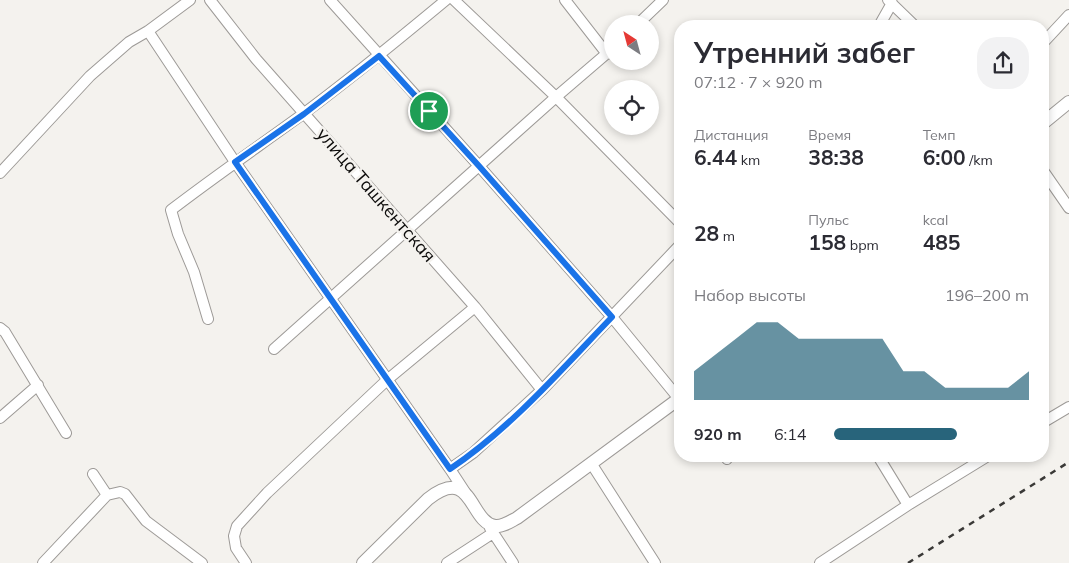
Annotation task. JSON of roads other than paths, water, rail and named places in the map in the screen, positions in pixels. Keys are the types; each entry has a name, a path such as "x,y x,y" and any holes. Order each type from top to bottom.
{"street":[{"path":"0,173 90,76 129,42 148,31 190,0"},
{"name":"улица Ташкентская","path":"210,0 256,59 475,307 542,390"},
{"path":"330,0 612,317 674,392"},
{"path":"208,318 194,272 178,234 171,210 304,114 379,56 446,0"},
{"path":"454,0 556,97 674,217"},
{"path":"566,0 604,44"},
{"path":"645,15 656,2"},
{"path":"882,20 890,2 909,20"},
{"path":"1049,36 1069,15"},
{"path":"148,31 235,162 450,469 513,563"},
{"path":"274,349 604,56"},
{"path":"1049,118 1069,102"},
{"path":"1049,179 1069,208"},
{"path":"450,469 473,453 542,390 674,251"},
{"path":"246,563 236,548 234,536 237,526 267,493 387,380 475,307"},
{"path":"0,328 6,332 66,433"},
{"path":"0,418 38,385"},
{"path":"448,563 490,527 505,525 517,518 674,403"},
{"path":"1049,420 1069,407"},
{"path":"882,462 908,505"},
{"path":"820,563 908,505 978,462"},
{"path":"591,463 655,563"},
{"path":"93,474 107,495"},
{"path":"363,563 438,491 447,488 465,492"},
{"path":"43,563 107,495 120,492 125,494 140,516 202,563"}],"railway":[{"path":"908,563 1069,462"}]}
